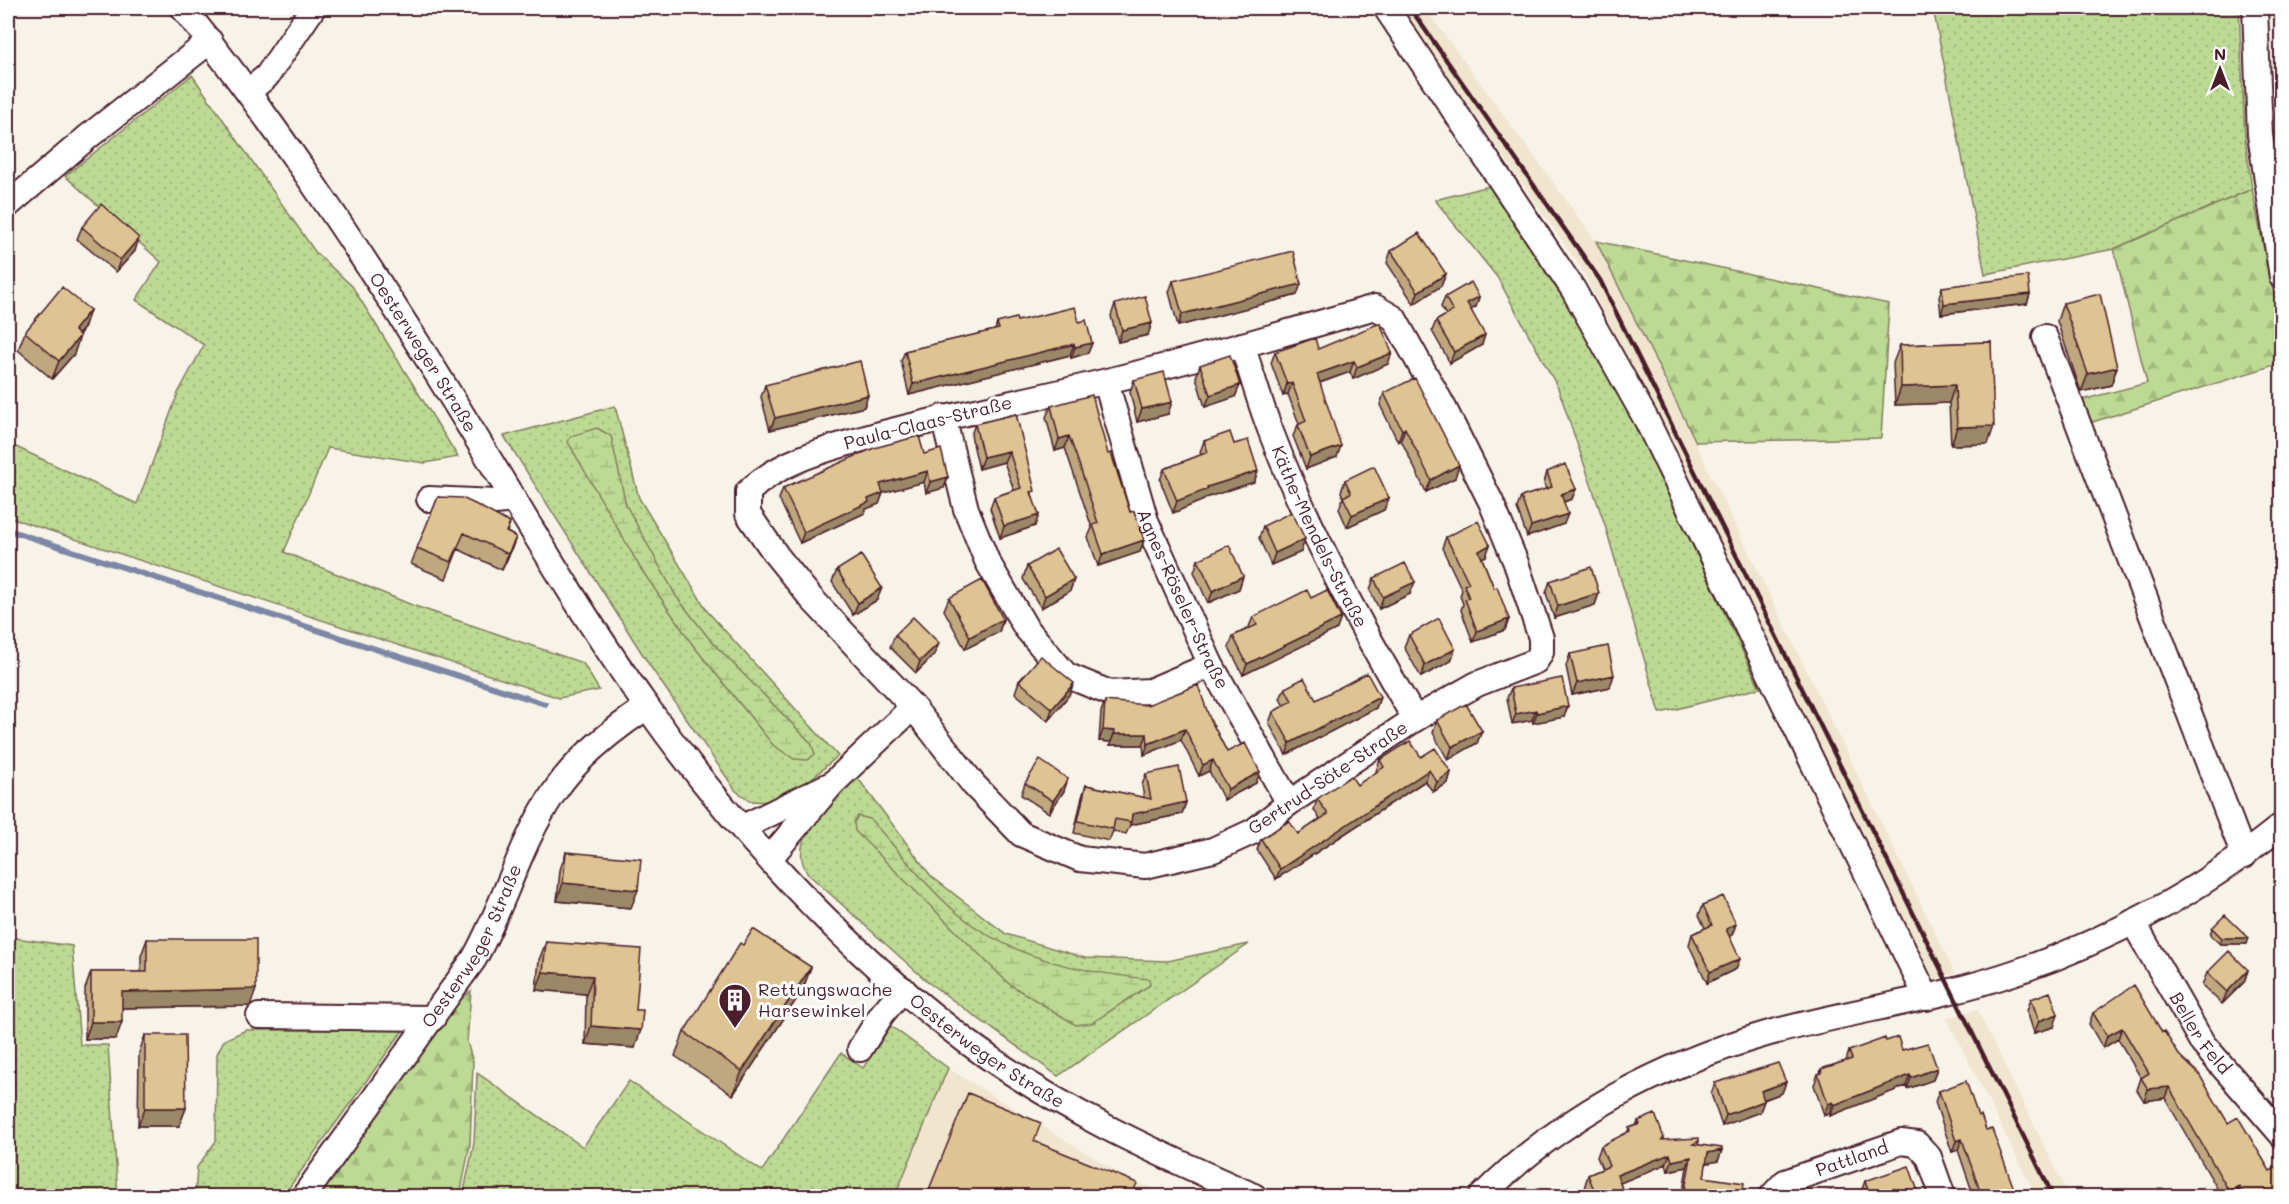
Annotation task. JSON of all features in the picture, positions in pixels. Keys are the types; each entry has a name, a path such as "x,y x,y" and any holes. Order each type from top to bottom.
{"street":[{"name":"Oesterweger Straße","path":"183,8 248,93 331,211 422,350 580,608 647,707 770,858 820,913 903,989 967,1041 1042,1093 1134,1143 1254,1197"},
{"path":"248,93 267,76 313,8"},
{"path":"1386,8 1573,289 1647,419 1928,998"},
{"path":"2255,8 2259,135 2282,277"},
{"path":"8,205 98,129 210,41"},
{"name":"Paula-Claas-Straße","path":"913,707 811,598 777,556 748,514 748,492 759,481 791,463 838,446 943,417 1106,382 1375,307 1394,318 1432,386 1491,502 1516,563 1541,638 1541,652"},
{"path":"2045,337 2244,856"},
{"name":"Käthe-Mendels-Straße","path":"1242,345 1270,432 1300,500 1359,624 1415,719"},
{"name":"Agnes-Röseler-Straße","path":"1106,382 1146,521 1211,665 1289,803"},
{"path":"943,417 966,509 987,561 1026,628 1066,675 1110,693 1150,691 1211,665"},
{"path":"429,499 495,502 514,500"},
{"name":"Gertrud-Söte-Straße","path":"913,707 974,785 1021,834 1080,859 1145,866 1213,850 1254,831 1289,803 1415,719 1477,684 1536,661 1541,652"},
{"name":"Oesterweger Straße","path":"304,1197 474,960 489,934 529,839 553,793 588,752 647,707"},
{"path":"770,858 831,784 913,707"},
{"path":"743,827 831,784"},
{"path":"1482,1197 1502,1176 1558,1132 1658,1073 1768,1034 1928,998 2066,955 2133,922 2244,856 2282,825"},
{"name":"Beller Feld","path":"2133,922 2203,1044 2282,1135"},
{"path":"860,1049 882,1014 903,989"},
{"path":"259,1016 433,1018"},
{"name":"Pattland","path":"1772,1197 1785,1182 1901,1142 1917,1144 1929,1157 1943,1197"}],"shaded area":[{"path":"1401,8 1425,8 1596,241 1955,973 1934,979 1582,270"},
{"path":"1977,1009 2069,1196 2036,1196 1947,1018"},
{"path":"948,1068 1122,1175 1167,1196 895,1196"}],"green space":[{"path":"1933,8 2239,8 2245,138 2252,189 2114,249 1985,274"},
{"path":"192,75 316,253 352,286 458,457 425,463 328,448 284,552 412,605 583,663 599,690 559,698 8,517 8,454 14,446 137,504 178,393 204,345 136,300 161,262 65,176"},
{"path":"1489,186 1607,365 1760,688 1660,713 1604,522 1558,388 1497,277 1435,200"},
{"path":"2252,189 2270,280 2281,318 2281,363 2086,424 2078,401 2147,383 2114,249"},
{"path":"1596,241 1889,304 1881,438 1696,442"},
{"path":"615,406 639,498 708,612 838,756 804,785 770,802 751,801 736,791 650,666 504,436"},
{"path":"597,428 611,436 626,505 676,596 711,641 811,743 815,754 808,760 794,759 773,745 692,644 641,569 568,442 571,436"},
{"path":"857,777 931,876 1006,934 1085,958 1167,961 1249,944 1058,1076 929,983 807,873 802,859 802,845 807,832 825,808"},
{"path":"858,816 870,819 923,879 957,913 1000,942 1048,961 1098,972 1149,979 1150,985 1092,1023 1076,1025 1009,984 855,831 854,822"},
{"path":"8,937 72,946 80,1045 108,1045 118,1196 8,1196"},
{"path":"471,991 467,1042 473,1062 470,1144 460,1196 317,1196 449,1009"},
{"path":"891,1026 948,1068 895,1196 587,1196 581,1193 541,1196 463,1196 474,1143 477,1073 583,1147 629,1081 762,1171 841,1053 863,1068"},
{"path":"404,1029 283,1196 195,1196 197,1167 216,1141 217,1054 224,1040 246,1030"}],"building":[{"path":"101,204 139,238 120,260 82,227"},
{"path":"1419,233 1446,274 1418,292 1391,251"},
{"path":"1293,251 1301,284 1182,314 1173,281"},
{"path":"2028,276 2030,294 1944,304 1942,287"},
{"path":"1471,282 1479,297 1467,303 1485,335 1454,352 1436,321 1453,311 1445,297"},
{"path":"62,287 90,310 74,330 80,336 59,361 25,332"},
{"path":"2100,294 2117,367 2088,374 2063,303"},
{"path":"1145,296 1152,323 1122,330 1115,304"},
{"path":"1075,307 1079,322 1086,320 1092,343 1075,347 1074,344 913,384 905,351 999,329 997,323 1016,318 1017,321"},
{"path":"1380,323 1392,353 1357,367 1354,361 1317,374 1341,446 1310,457 1298,425 1306,421 1292,383 1287,384 1275,352 1315,338 1318,349"},
{"path":"1991,342 1994,426 1957,427 1955,385 1901,387 1900,345"},
{"path":"1230,355 1240,385 1210,395 1200,365"},
{"path":"860,361 868,395 775,418 765,385"},
{"path":"1164,372 1172,402 1142,409 1134,380"},
{"path":"1415,378 1459,465 1431,480 1405,428 1402,430 1384,393"},
{"path":"1092,395 1108,454 1111,453 1130,512 1134,511 1144,540 1103,554 1093,525 1098,523 1079,464 1069,436 1059,439 1051,406"},
{"path":"1016,414 1035,491 1031,492 1039,515 1004,526 994,497 1021,488 1009,451 983,457 975,424"},
{"path":"1230,432 1234,444 1248,440 1258,471 1207,487 1208,489 1177,501 1164,469 1208,452 1204,441"},
{"path":"919,436 924,454 941,449 948,477 930,482 928,471 880,484 883,493 868,499 869,502 804,532 783,488 874,448"},
{"path":"1565,464 1576,489 1561,494 1568,514 1531,526 1521,497 1552,487 1547,472"},
{"path":"1374,466 1389,498 1352,515 1343,497 1351,493 1345,480"},
{"path":"438,497 462,498 510,523 506,532 516,537 508,554 464,533 451,562 417,548"},
{"path":"1292,512 1305,539 1275,553 1263,526"},
{"path":"1478,521 1490,545 1479,551 1494,588 1497,587 1509,619 1477,631 1465,599 1469,598 1464,585 1469,583 1446,537"},
{"path":"1229,545 1243,576 1213,591 1198,560"},
{"path":"1056,549 1074,579 1045,596 1027,566"},
{"path":"861,555 882,588 858,603 837,570"},
{"path":"1405,563 1415,582 1383,597 1374,578"},
{"path":"1591,567 1599,593 1558,606 1550,581"},
{"path":"982,580 1003,619 970,637 949,598"},
{"path":"1307,590 1311,598 1327,590 1341,618 1247,664 1233,636 1257,625 1253,617"},
{"path":"913,617 939,643 920,661 895,635"},
{"path":"1439,618 1455,649 1425,665 1409,635"},
{"path":"1608,646 1614,675 1577,683 1570,654"},
{"path":"1041,656 1074,683 1052,709 1019,681"},
{"path":"1367,673 1380,697 1290,743 1273,712 1292,701 1285,688 1304,678 1316,700"},
{"path":"1562,678 1568,706 1537,713 1536,710 1516,714 1511,688"},
{"path":"1198,685 1210,719 1227,752 1245,743 1260,772 1228,789 1213,760 1203,765 1185,729 1148,744 1147,734 1114,734 1115,731 1103,730 1105,701 1147,705"},
{"path":"1466,704 1482,731 1452,747 1437,720"},
{"path":"1410,741 1421,757 1435,748 1451,772 1437,782 1429,770 1280,869 1261,839 1289,821 1298,834 1328,814 1317,799 1351,776 1357,785 1384,767 1380,760"},
{"path":"1040,760 1068,779 1053,801 1025,783"},
{"path":"1179,767 1186,802 1132,814 1131,822 1115,819 1113,829 1078,821 1086,785 1151,799 1146,774"},
{"path":"566,852 641,859 638,890 563,883"},
{"path":"1723,896 1736,924 1726,929 1740,959 1710,972 1692,934 1712,925 1703,905"},
{"path":"2225,915 2249,938 2222,938 2212,928"},
{"name":"Rettungswache Harsewinkel","path":"753,929 811,967 742,1071 684,1032 740,943 743,945"},
{"path":"147,939 256,939 256,989 122,992 122,1022 91,1022 91,972 147,972"},
{"path":"546,942 641,949 636,1010 643,1010 641,1030 591,1026 593,976 543,972"},
{"path":"2229,951 2248,970 2227,992 2207,973"},
{"path":"2134,985 2162,1032 2164,1031 2179,1055 2199,1074 2228,1123 2238,1117 2270,1171 2281,1165 2282,1197 2245,1197 2239,1186 2229,1191 2169,1087 2148,1089 2141,1078 2149,1073 2122,1028 2107,1036 2093,1013"},
{"path":"2050,992 2058,1014 2039,1021 2031,999"},
{"path":"145,1035 185,1035 186,1108 145,1108"},
{"path":"1898,1037 1902,1050 1928,1043 1937,1068 1911,1078 1910,1075 1834,1105 1833,1102 1828,1104 1818,1074 1822,1073 1821,1069 1852,1059 1849,1051 1885,1038 1886,1041"},
{"path":"1778,1063 1786,1082 1761,1091 1764,1101 1726,1115 1715,1083"},
{"path":"1966,1081 1978,1116 1981,1115 1986,1130 1992,1129 2017,1197 1982,1197 1962,1139 1956,1141 1939,1091"},
{"path":"968,1093 1041,1123 1034,1141 1137,1183 1131,1197 926,1197"},
{"path":"1655,1114 1664,1138 1662,1140 1699,1138 1699,1141 1693,1144 1722,1148 1722,1150 1708,1153 1704,1177 1744,1183 1742,1197 1717,1197 1717,1195 1685,1190 1691,1157 1672,1161 1670,1154 1617,1175 1623,1192 1611,1197 1597,1197 1588,1175 1609,1166 1601,1146 1630,1131 1629,1128 1640,1124 1638,1121"},
{"path":"1909,1166 1920,1197 1870,1197 1865,1181"},
{"path":"1568,1187 1583,1190 1582,1197 1566,1197"},
{"path":"1831,1191 1833,1197 1814,1197"}],"waterway":[{"path":"8,530 545,704"}],"railway":[{"path":"1410,8 1600,280 2053,1196"}],"place":[{"name":"Rettungswache Harsewinkel","path":"735,1029"}]}
